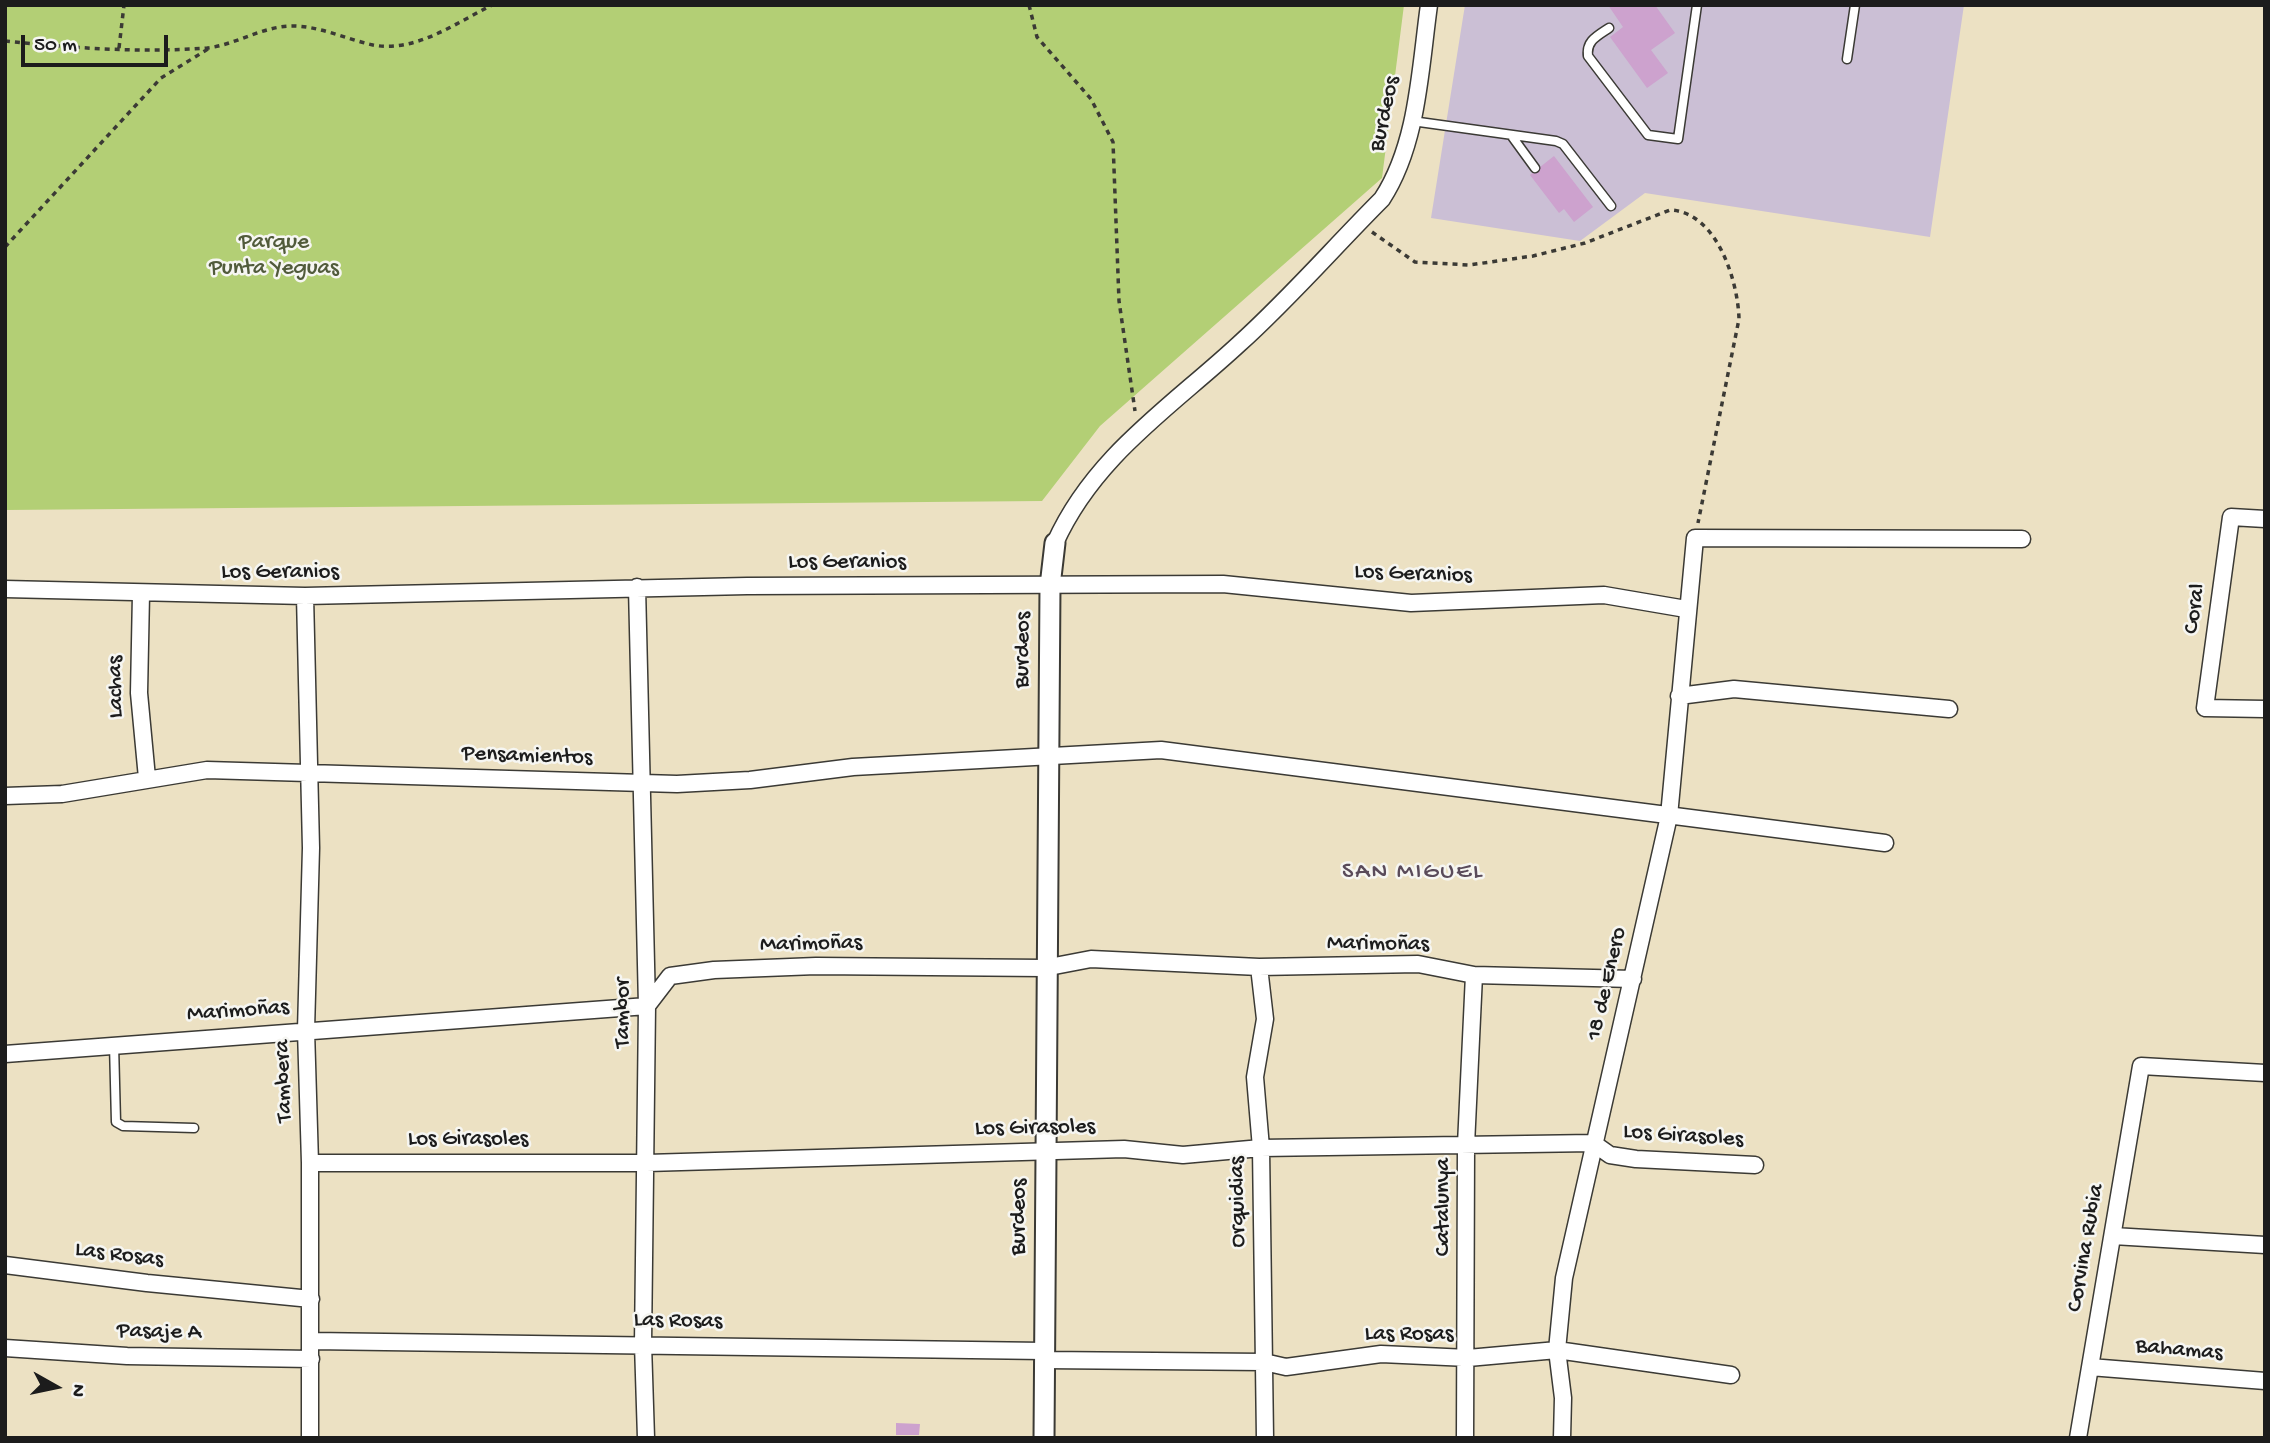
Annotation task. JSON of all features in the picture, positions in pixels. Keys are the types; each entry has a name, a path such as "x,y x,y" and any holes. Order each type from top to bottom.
{"street":[{"name":"Burdeos","path":"1044,1438 1044,968 1049,586 1055,542 1070,509 1139,430 1239,344 1382,199 1396,177 1412,120 1429,5"},
{"name":"Coral","path":"2265,519 2231,517 2205,708 2265,709"},
{"path":"1695,538 2022,538"},
{"name":"18 de Enero","path":"1562,1438 1563,1398 1557,1350 1564,1278 1670,816 1686,610 1695,538"},
{"name":"Los Geranios","path":"5,589 305,596 637,587 1223,584 1411,603 1604,595 1686,610"},
{"name":"Tambor","path":"637,587 647,1006 643,1344 646,1438"},
{"name":"Lachas","path":"141,594 139,693 147,778"},
{"name":"Tambera","path":"305,596 311,848 306,1030 312,1341 310,1438"},
{"path":"1679,696 1734,689 1949,709"},
{"name":"Pensamientos","path":"5,796 62,794 207,770 643,784 750,780 853,767 1161,750 1885,843"},
{"name":"Marimoñas","path":"5,1054 647,1006 670,976 816,966 1044,968 1091,959 1259,967 1418,964 1474,975 1633,979"},
{"name":"Orquidias","path":"1259,967 1265,1019 1255,1077 1261,1148 1265,1438"},
{"name":"Catalunya","path":"1465,1438 1468,1358 1466,1145 1474,975"},
{"name":"Corvina Rubia","path":"2078,1438 2141,1066 2265,1073"},
{"name":"Los Girasoles","path":"310,1163 647,1163 1124,1149 1183,1155 1261,1148 1594,1143 1609,1155 1636,1159 1755,1165"},
{"path":"2113,1236 2265,1245"},
{"name":"Las Rosas","path":"5,1265 147,1283 311,1299"},
{"name":"Las Rosas","path":"312,1341 643,1344 1264,1362 1286,1367 1381,1354 1468,1358 1557,1350 1731,1375"},
{"name":"Pasaje A","path":"5,1348 127,1356 311,1359"},
{"name":"Bahamas","path":"2090,1367 2265,1381"}],"lane":[{"path":"1609,28 1591,41 1588,56 1648,135 1678,139 1697,5"},
{"path":"1847,59 1855,5"},
{"path":"1412,120 1563,144 1611,206"},
{"path":"1511,135 1535,168"},
{"path":"114,1044 117,1122 123,1126 194,1128"}],"path":[{"path":"119,49 124,5"},
{"path":"5,41 119,49 210,48 287,26 373,44 402,46 432,36 492,5"},
{"path":"1029,5 1037,37 1091,99 1113,142 1119,301 1139,430"},
{"path":"5,247 161,78 210,48"},
{"path":"1360,221 1415,262 1442,265 1533,256 1585,243 1670,210 1680,211 1699,223 1718,245 1731,271 1737,286 1739,319 1695,538"}],"shaded area":[{"path":"1465,5 1964,5 1930,237 1645,193 1580,241 1431,218"}],"green space":[{"name":"Parque Punta Yeguas","path":"5,5 1404,5 1382,178 1100,426 1042,501 5,510"}],"building":[{"path":"1608,5 1655,5 1675,33 1651,50 1668,73 1647,88 1610,37 1623,27"},
{"path":"1554,156 1593,207 1574,222 1564,209 1559,213 1530,175"},
{"path":"896,1423 920,1424 919,1435 896,1435"}],"district":[{"name":"SAN MIGUEL","path":"1413,873"}]}
